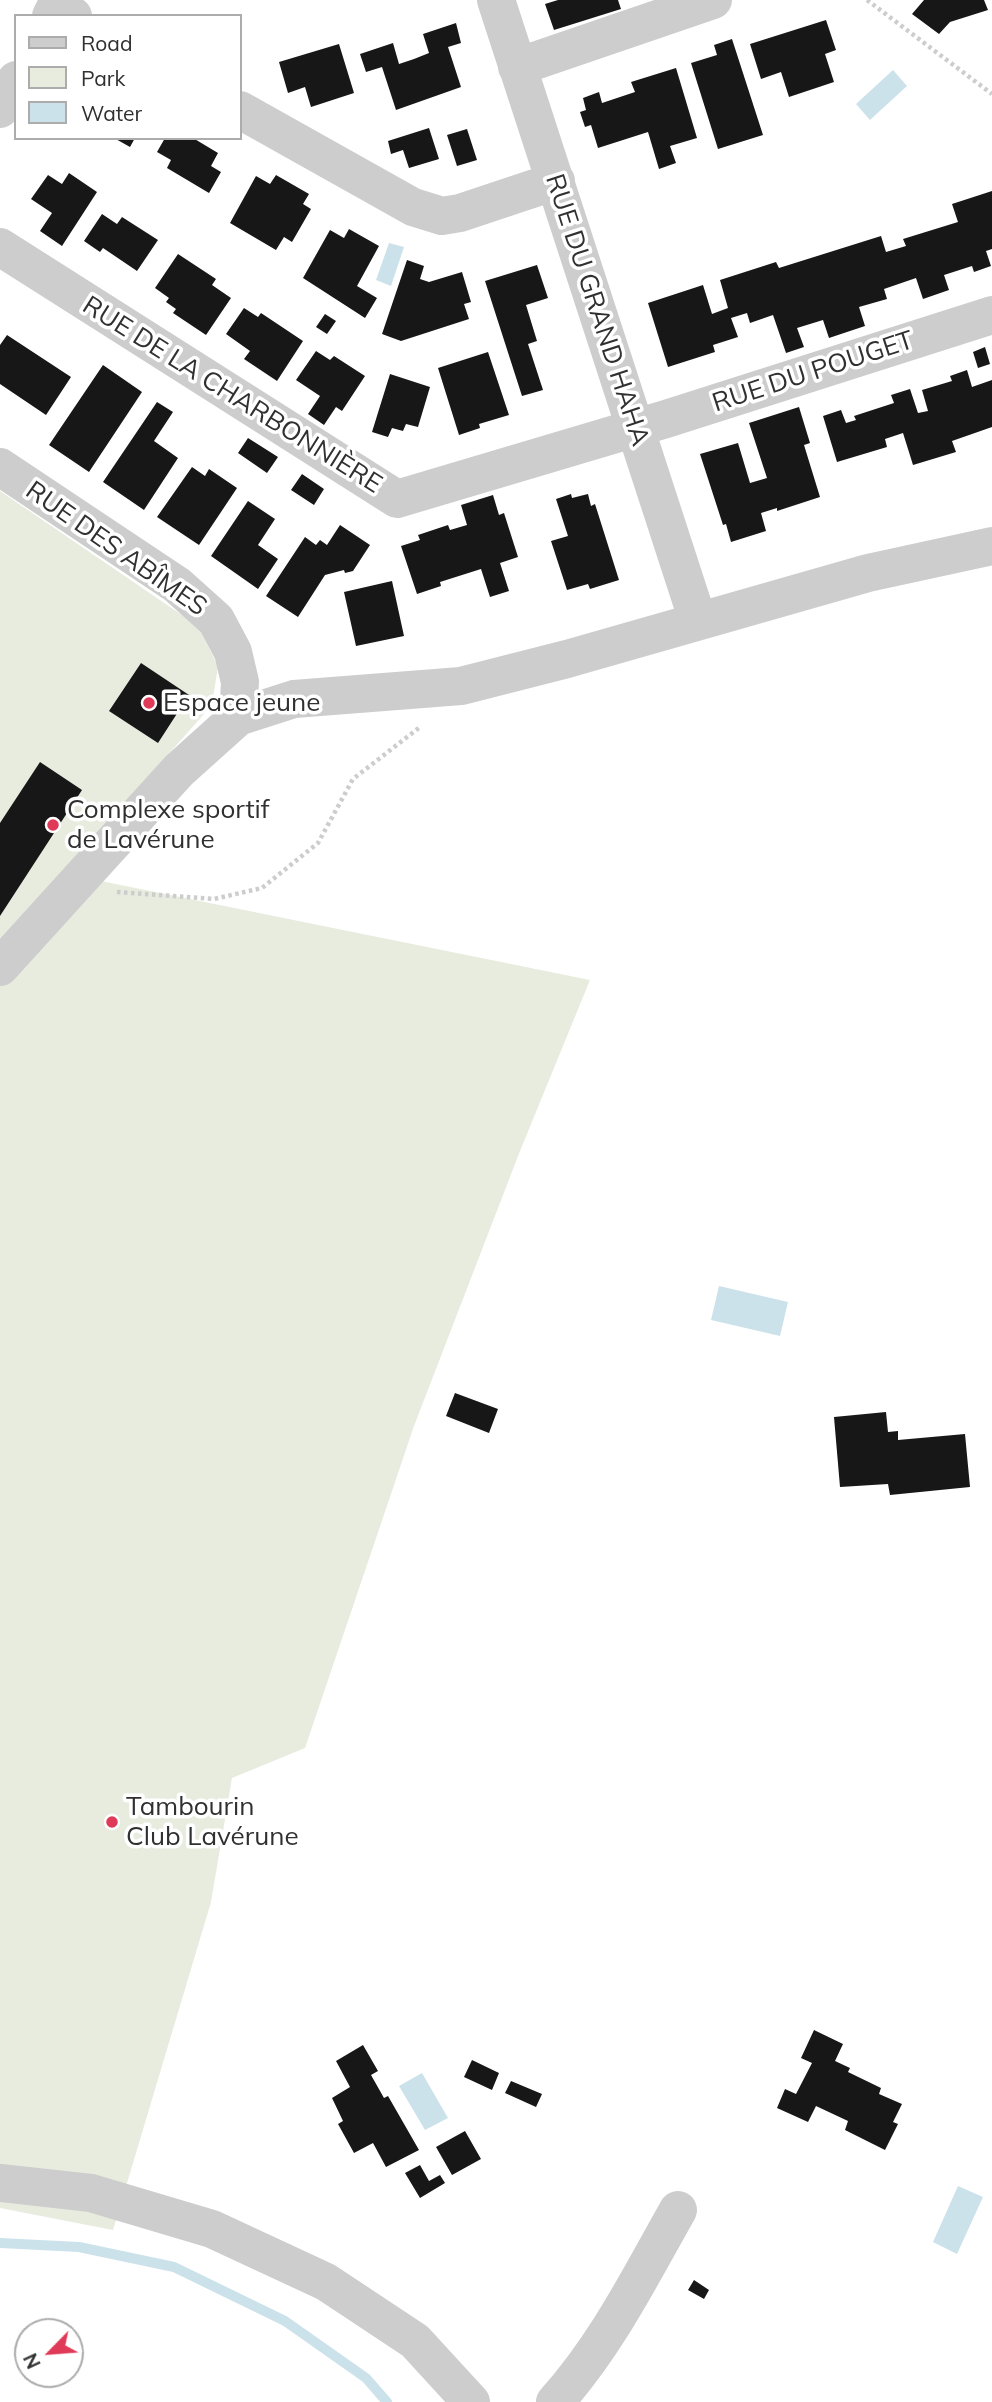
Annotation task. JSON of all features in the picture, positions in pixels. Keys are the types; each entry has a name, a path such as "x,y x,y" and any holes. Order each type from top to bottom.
{"street":[{"name":"RUE DU GRAND HAHA","path":"496,0 698,621"},
{"path":"517,67 713,0"},
{"path":"0,110 14,84"},
{"path":"242,111 413,208 442,216 460,213 556,181"},
{"name":"RUE DE LA CHARBONNIÈRE","path":"0,247 397,499 635,428"},
{"name":"RUE DU POUGET","path":"635,428 992,315"},
{"name":"RUE DES ABÎMES","path":"0,467 177,585 216,620 233,652 240,682 238,717"},
{"path":"0,967 179,770 238,717 294,699 461,686 567,659 868,573 992,546"},
{"path":"0,2183 91,2193 212,2229 326,2282 415,2341 471,2402"},
{"path":"555,2402 572,2383 615,2319 678,2210"}],"path":[{"path":"867,0 992,94"},
{"path":"104,891 214,899 262,888 318,843 353,779 436,715 447,687"}],"green space":[{"name":"Complexe sportif de Lavérune","path":"0,491 198,626 218,666 212,705 0,944"},
{"path":"91,879 590,980 520,1151 414,1426 305,1748 232,1778 211,1902 113,2230 0,2208 0,986"}],"water":[{"path":"893,70 907,86 870,120 856,104"},
{"path":"389,243 404,247 391,286 376,280"},
{"path":"719,1286 788,1302 780,1336 711,1320"},
{"path":"422,2073 448,2118 425,2130 399,2086"},
{"path":"958,2186 983,2197 957,2254 933,2242"}],"building":[{"path":"558,0 618,0 621,9 554,30 545,4"},
{"path":"924,0 984,0 988,10 950,22 939,34 912,14"},
{"path":"826,20 836,50 825,54 834,82 789,97 781,72 761,79 750,44"},
{"path":"456,23 461,43 448,47 461,87 396,110 382,67 366,72 360,54 393,43 399,64 429,53 423,34"},
{"path":"732,39 763,135 718,149 691,63 717,55 714,45"},
{"path":"339,44 354,93 311,107 305,87 288,93 279,62"},
{"path":"676,68 697,138 670,146 676,163 659,169 648,132 598,148 591,125 585,127 580,112 586,110 583,98 599,92 602,103 635,92 631,82"},
{"path":"429,128 439,159 409,168 403,150 391,154 388,141"},
{"path":"467,129 477,160 457,166 447,135"},
{"path":"118,140 134,140 130,147"},
{"path":"164,140 196,140 218,153 211,166 221,172 209,193 167,168 171,160 157,152"},
{"path":"69,173 97,192 62,246 40,231 52,213 31,199 48,175 62,184"},
{"path":"276,175 309,194 303,204 311,209 292,242 284,237 276,250 230,223 256,176 270,184"},
{"path":"992,191 992,249 986,251 991,266 974,272 972,266 944,275 949,290 923,299 916,278 884,289 887,299 859,307 865,326 829,338 823,320 797,328 804,347 786,353 773,315 750,323 747,313 731,318 738,337 713,345 715,352 668,367 648,303 703,285 712,314 728,308 720,280 776,262 779,268 881,236 886,252 906,246 903,239 958,222 952,204"},
{"path":"102,214 117,224 122,217 158,240 137,271 103,248 100,252 84,241"},
{"path":"349,229 379,246 357,286 377,298 365,318 303,278 330,230 344,238"},
{"path":"178,254 216,279 212,285 231,298 206,335 173,313 176,309 166,302 169,298 155,288"},
{"path":"407,260 424,266 420,279 429,282 462,272 471,302 464,304 469,319 401,341 382,334"},
{"path":"537,265 548,298 526,305 537,341 528,344 543,390 522,396 485,281"},
{"path":"244,308 258,317 261,313 303,341 277,381 244,359 250,351 226,334"},
{"path":"325,314 336,321 327,334 316,327"},
{"path":"7,335 71,377 46,415 0,384 0,345"},
{"path":"985,347 990,364 978,368 973,352"},
{"path":"316,351 330,360 334,356 365,376 342,411 336,407 324,425 308,414 320,396 296,380"},
{"path":"488,352 509,415 479,424 480,428 459,435 438,368"},
{"path":"103,365 142,392 89,472 49,445"},
{"path":"967,370 972,387 992,380 992,427 952,441 956,452 913,465 903,433 885,439 887,447 837,462 823,416 841,410 846,423 856,420 854,416 894,403 891,395 910,389 918,413 928,411 922,390 952,381 950,376"},
{"path":"390,374 430,387 418,427 406,424 403,431 392,428 388,437 372,432"},
{"path":"157,402 173,412 154,441 178,458 144,510 103,482"},
{"path":"799,407 810,443 804,445 820,497 777,511 777,508 761,513 766,531 731,542 700,454 738,443 750,483 767,478 749,423"},
{"path":"248,438 278,457 267,473 238,453"},
{"path":"192,467 205,476 209,469 237,488 199,545 157,517"},
{"path":"302,474 324,489 314,505 291,490"},
{"path":"571,494 572,498 588,494 591,506 595,504 619,580 590,589 588,584 567,590 551,541 568,536 556,499"},
{"path":"493,495 499,515 504,513 518,557 500,563 509,591 490,597 481,569 440,582 441,586 417,594 401,546 420,540 418,535 448,525 450,530 467,525 461,505"},
{"path":"248,501 275,519 258,545 278,559 258,589 211,556"},
{"path":"340,525 370,545 353,571 345,573 344,570 325,575 298,617 266,596 305,537 316,545 320,540 327,545"},
{"path":"392,581 404,636 356,646 344,592"},
{"name":"Espace jeune","path":"141,663 189,695 158,743 109,711"},
{"path":"40,762 82,790 0,916 0,823"},
{"path":"455,1393 498,1409 489,1433 446,1416"},
{"path":"886,1412 888,1432 898,1431 898,1440 965,1434 970,1487 890,1495 888,1484 840,1487 834,1417"},
{"path":"814,2030 843,2044 835,2061 850,2068 848,2072 881,2088 879,2094 902,2104 893,2122 898,2124 885,2150 845,2130 848,2121 816,2106 808,2122 777,2108 785,2089 796,2094 812,2063 801,2058"},
{"path":"363,2045 378,2071 371,2075 384,2098 388,2096 419,2150 386,2167 373,2143 354,2153 338,2124 343,2121 332,2098 350,2087 336,2061"},
{"path":"472,2060 499,2073 492,2090 464,2077"},
{"path":"511,2081 542,2094 536,2107 505,2093"},
{"path":"465,2131 481,2159 452,2175 436,2147"},
{"path":"420,2165 429,2181 440,2175 445,2183 420,2198 405,2173"},
{"path":"694,2280 709,2290 704,2299 688,2290"}],"waterway":[{"path":"0,2243 79,2247 174,2267 285,2321 366,2378 387,2402"}],"place":[{"name":"Espace jeune","path":"149,703"},
{"name":"Complexe sportif de Lavérune","path":"53,825"},
{"name":"Tambourin Club Lavérune","path":"112,1822"}]}
